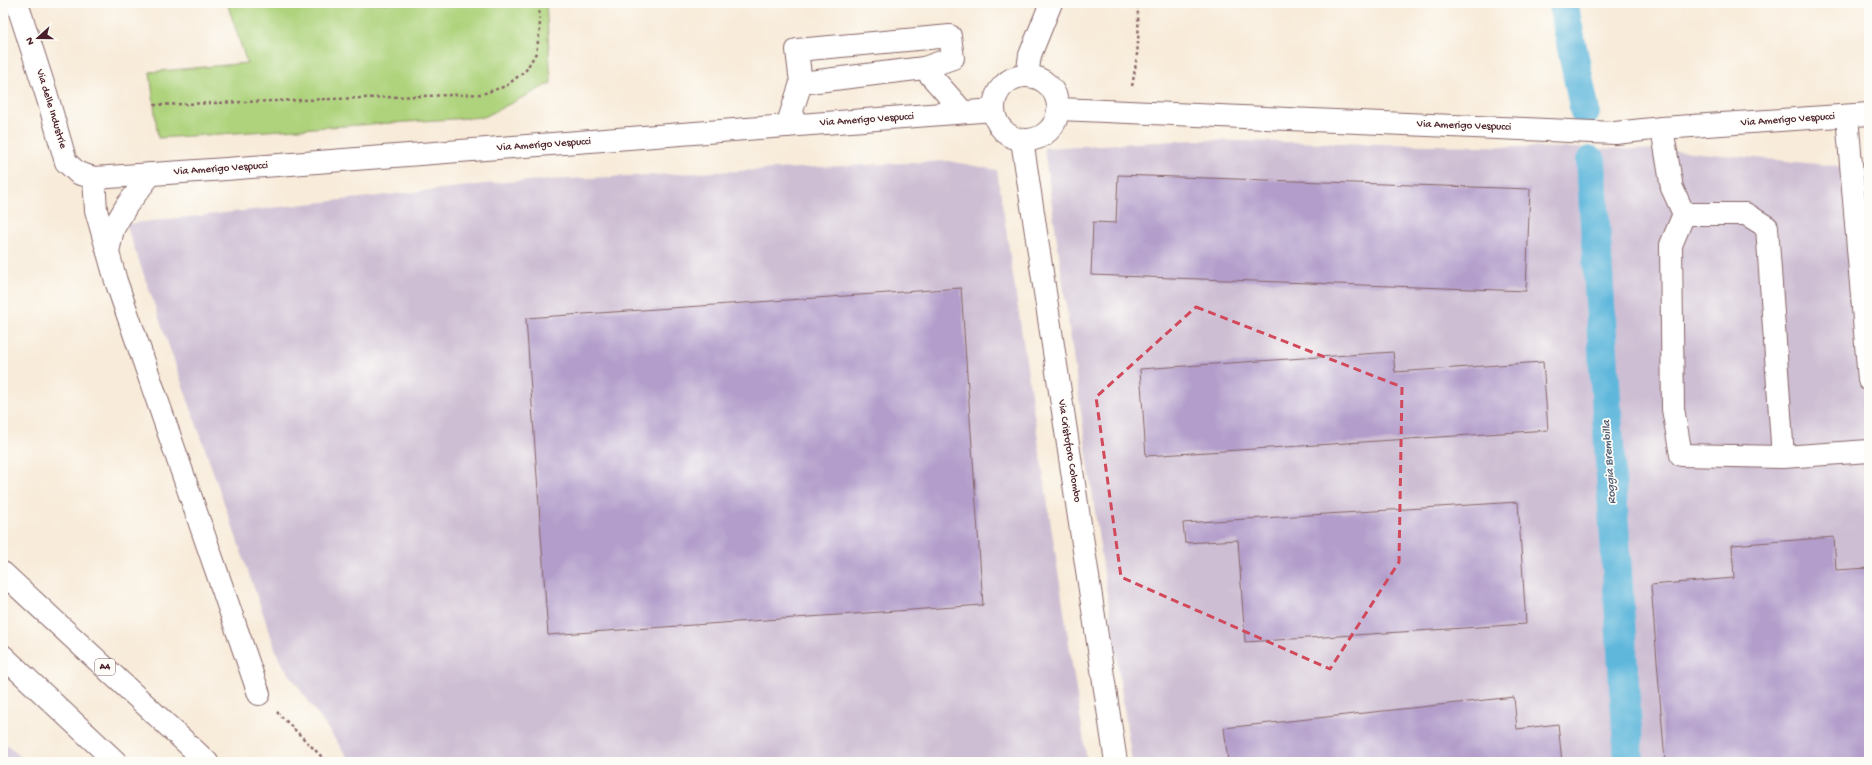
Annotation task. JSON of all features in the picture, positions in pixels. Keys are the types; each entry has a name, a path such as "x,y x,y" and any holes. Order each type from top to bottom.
{"main road":[{"name":"Via delle Industrie","path":"17,3 48,96 66,162 78,173 94,178"},
{"path":"1027,76 1030,55 1051,3"},
{"path":"786,126 801,83 797,50 950,36 953,58 924,68 801,83"},
{"path":"924,68 963,112"},
{"path":"1027,76 1043,80 1053,90 1059,109 1052,129 1041,138 1022,140 1007,134 997,122 994,110 998,93 1007,82 1027,76"},
{"name":"Via Amerigo Vespucci","path":"1059,109 1615,133 1662,128 1869,114"},
{"name":"Via Amerigo Vespucci","path":"94,178 994,110"},
{"path":"1848,116 1869,380"},
{"path":"1662,128 1672,188 1684,214 1671,245 1673,409 1681,455 1783,457 1869,451"},
{"name":"Via Cristoforo Colombo","path":"1022,140 1116,762"},
{"path":"108,254 113,229 127,205 151,174"},
{"path":"94,178 96,210 116,281 259,694"},
{"path":"1684,214 1746,214 1767,227 1783,457"},
{"name":"A4","path":"3,573 207,762"},
{"path":"3,656 116,762"}],"path":[{"path":"154,106 482,94 506,86 526,70 536,54 540,30 539,3"},
{"path":"1128,112 1139,53 1140,36 1138,3"},
{"path":"259,694 327,762"}],"highlighted area":[{"path":"1196,307 1402,387 1399,562 1330,669 1121,577 1096,397"}],"shaded area":[{"path":"1193,140 1671,150 1869,169 1869,762 1132,762 1044,148"},
{"path":"948,161 997,170 1087,762 351,762 279,659 126,224 504,182"},
{"path":"3,741 26,762 3,762"}],"green space":[{"path":"227,3 546,3 551,83 484,117 158,138 150,72 247,63"}],"building":[{"path":"1118,175 1530,189 1526,291 1091,275 1093,222 1116,223"},
{"path":"961,288 983,605 548,635 526,318"},
{"path":"1393,352 1395,372 1543,362 1548,430 1146,456 1140,369"},
{"path":"1518,502 1526,624 1245,642 1238,540 1185,543 1183,523"},
{"path":"1834,537 1836,570 1869,568 1869,762 1665,762 1651,585 1734,578 1732,545"},
{"path":"1514,697 1517,729 1558,724 1562,762 1228,762 1224,728"}],"waterway":[{"name":"Roggia Brembilla","path":"1563,3 1585,112"},
{"name":"Roggia Brembilla","path":"1591,161 1629,762"}]}
